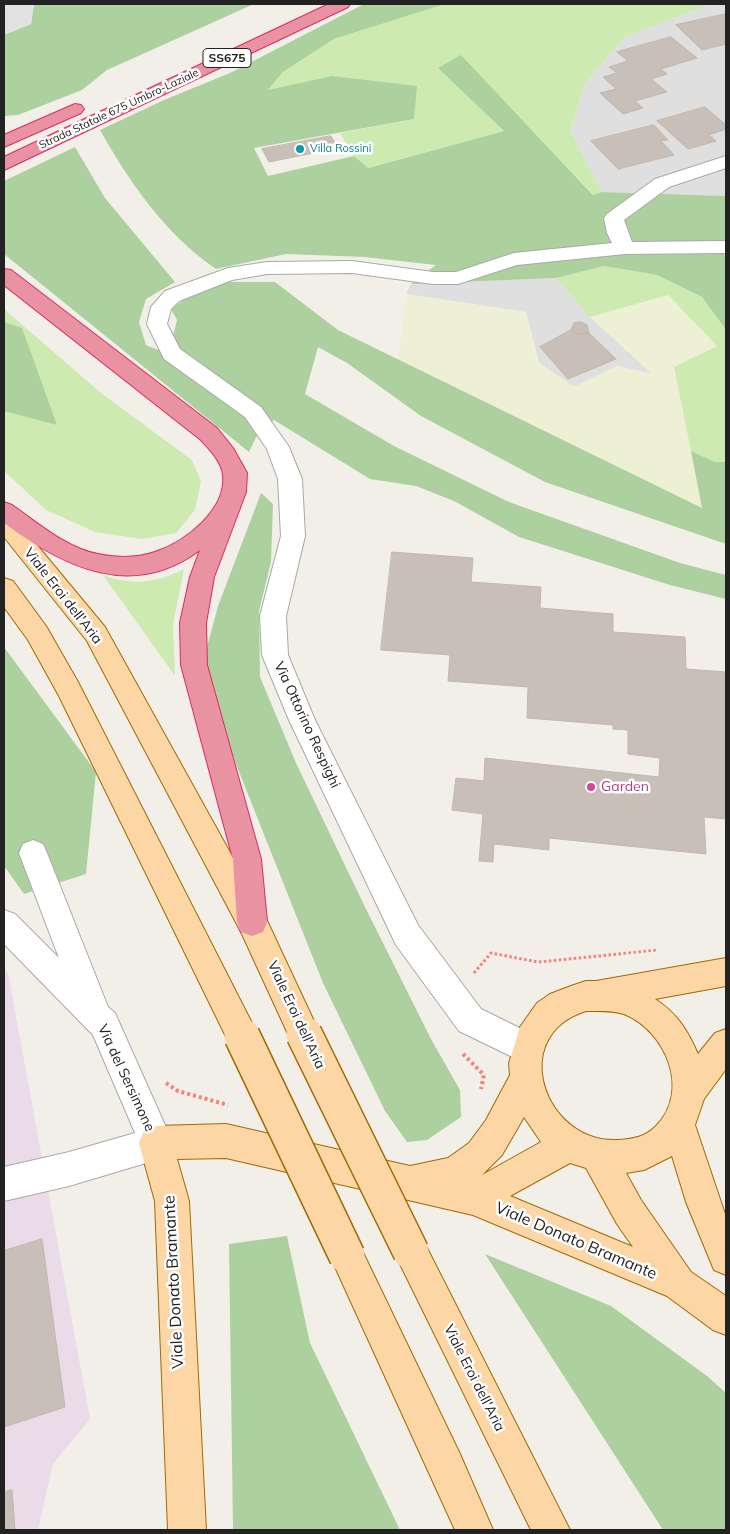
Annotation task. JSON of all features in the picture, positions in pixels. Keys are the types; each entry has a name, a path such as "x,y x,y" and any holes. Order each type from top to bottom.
{"highway":[{"name":"Strada Statale 675 Umbro-Laziale","path":"4,164 342,4"},
{"name":"Strada Statale 675 Umbro-Laziale","path":"4,142 94,100"},
{"path":"4,127 52,119"},
{"path":"4,276 209,434 224,454 234,473 234,492 202,577 193,623 194,665 247,859 252,922"},
{"path":"4,511 42,538 86,561 119,566 154,562 187,547 228,511"}],"main road":[{"name":"Viale Eroi dell'Aria","path":"4,522 96,634 252,922 410,1252 551,1530"},
{"path":"4,588 37,633 69,690 242,1036 447,1466 474,1530"},
{"name":"Viale Donato Bramante","path":"409,1182 457,1171 482,1153 495,1136 526,1063 536,1029 549,1013 566,1002 586,996 726,972"},
{"name":"Viale Donato Bramante","path":"474,1198 584,1151 622,1159 645,1153 665,1142 679,1125 687,1109 690,1091 687,1065 677,1040 659,1019 636,1004 611,996 586,996"},
{"name":"Viale Donato Bramante","path":"690,1091 726,1044"},
{"name":"Viale Donato Bramante","path":"526,1063 533,1105 548,1127 584,1151 679,1284"},
{"path":"679,1125 703,1202 726,1258"},
{"name":"Viale Donato Bramante","path":"186,1530 172,1201 156,1143 226,1141 474,1198 679,1284 726,1317"}],"street":[{"path":"625,248 617,234 614,218 662,183 726,162"},
{"name":"Via Ottorino Respighi","path":"526,1063 470,1020 407,935 302,720 275,655 272,616 292,536 290,479 278,447 253,412 172,354 163,340 157,324 161,307 172,296 228,274 267,268 352,267 433,278 458,278 514,259 625,248 726,247"},
{"path":"34,853 97,1018"},
{"name":"Via del Sersimone","path":"4,924 104,1024 156,1143 68,1169 4,1184"}],"path":[{"path":"452,997 491,953 538,962 662,949"},
{"path":"459,1050 484,1075 481,1091"},
{"path":"165,1082 178,1091 234,1107"}],"shaded area":[{"path":"4,4 34,4 31,24 6,34 4,32"},
{"path":"710,4 726,4 726,196 602,192 570,132 586,82 625,37"},
{"path":"556,278 590,317 653,374 617,366 574,387 539,363 526,312 406,294 411,284"},
{"path":"4,969 8,973 90,1419 53,1464 38,1530 4,1530"}],"green space":[{"path":"34,4 254,4 107,70 82,90 18,115 4,116 4,32 6,34 31,24"},
{"path":"364,4 445,4 334,39 283,72 268,90 332,76 417,86 414,119 254,148 268,176 354,156 368,168 504,131 438,68 461,55 593,195 602,192 726,196 726,330 702,297 657,275 604,266 556,278 411,284 436,265 364,257 286,254 216,269 181,240 165,224 136,188 100,130 164,100 230,73"},
{"path":"445,4 710,4 625,37 586,82 570,131 602,192 594,195 461,56 439,68 504,131 367,168 354,156 340,133 414,119 268,90 283,72 334,39"},
{"path":"75,147 105,198 175,282 146,299 139,322 146,345 158,350 172,340 177,320 171,309 182,301 220,282 275,282 338,330 702,508 691,451 715,462 726,462 726,544 545,482 421,416 347,363 318,347 305,394 394,446 509,502 680,563 726,575 726,599 670,585 519,537 454,501 416,486 370,479 274,420 260,429 249,452 4,254 4,181"},
{"path":"604,266 657,275 702,297 726,330 726,462 715,462 691,451 674,367 717,346 668,295 590,317 556,278"},
{"path":"406,294 526,312 537,361 574,387 617,366 652,374 590,317 668,295 717,346 674,368 703,509 398,360"},
{"path":"4,309 101,393 192,460 201,481 195,510 176,533 142,539 95,532 46,510 4,471"},
{"path":"4,322 22,328 57,425 4,411"},
{"path":"261,493 273,504 271,562 259,611 260,677 296,763 364,905 431,1039 460,1090 461,1117 427,1140 407,1142 385,1111 323,983 234,759 204,658 218,606"},
{"path":"184,569 173,624 175,676 103,575 134,582 154,580"},
{"path":"4,647 96,772 86,874 24,894 4,866"},
{"path":"287,1236 310,1343 400,1530 233,1530 229,1244"},
{"path":"485,1254 611,1306 707,1376 726,1393 726,1530 663,1530"}],"building":[{"path":"726,14 726,44 702,50 676,25"},
{"path":"671,37 697,58 661,69 667,74 651,79 667,92 635,101 643,108 623,114 600,93 616,89 603,77 617,73 609,67 628,61 617,52"},
{"path":"705,107 726,125 726,129 709,135 716,141 688,149 657,121"},
{"path":"654,125 668,140 661,141 674,155 618,169 591,141"},
{"name":"Villa Rossini","path":"331,136 338,148 269,162 262,149"},
{"path":"581,322 587,325 589,333 578,334 571,330 574,323"},
{"path":"571,330 578,334 589,333 616,359 568,379 540,347"},
{"path":"392,552 473,558 471,582 541,587 540,608 613,614 613,632 685,637 686,669 726,672 726,819 704,817 706,854 549,838 549,850 494,844 493,862 479,861 483,814 452,810 456,778 484,781 485,758 659,777 660,758 628,754 628,730 613,729 613,725 527,718 528,687 448,681 450,655 381,650"},
{"path":"42,1239 65,1407 4,1427 4,1251"},
{"path":"12,1490 15,1530 4,1530 4,1492"}],"place":[{"name":"Villa Rossini","path":"300,149"},
{"name":"Garden","path":"591,787"}]}
